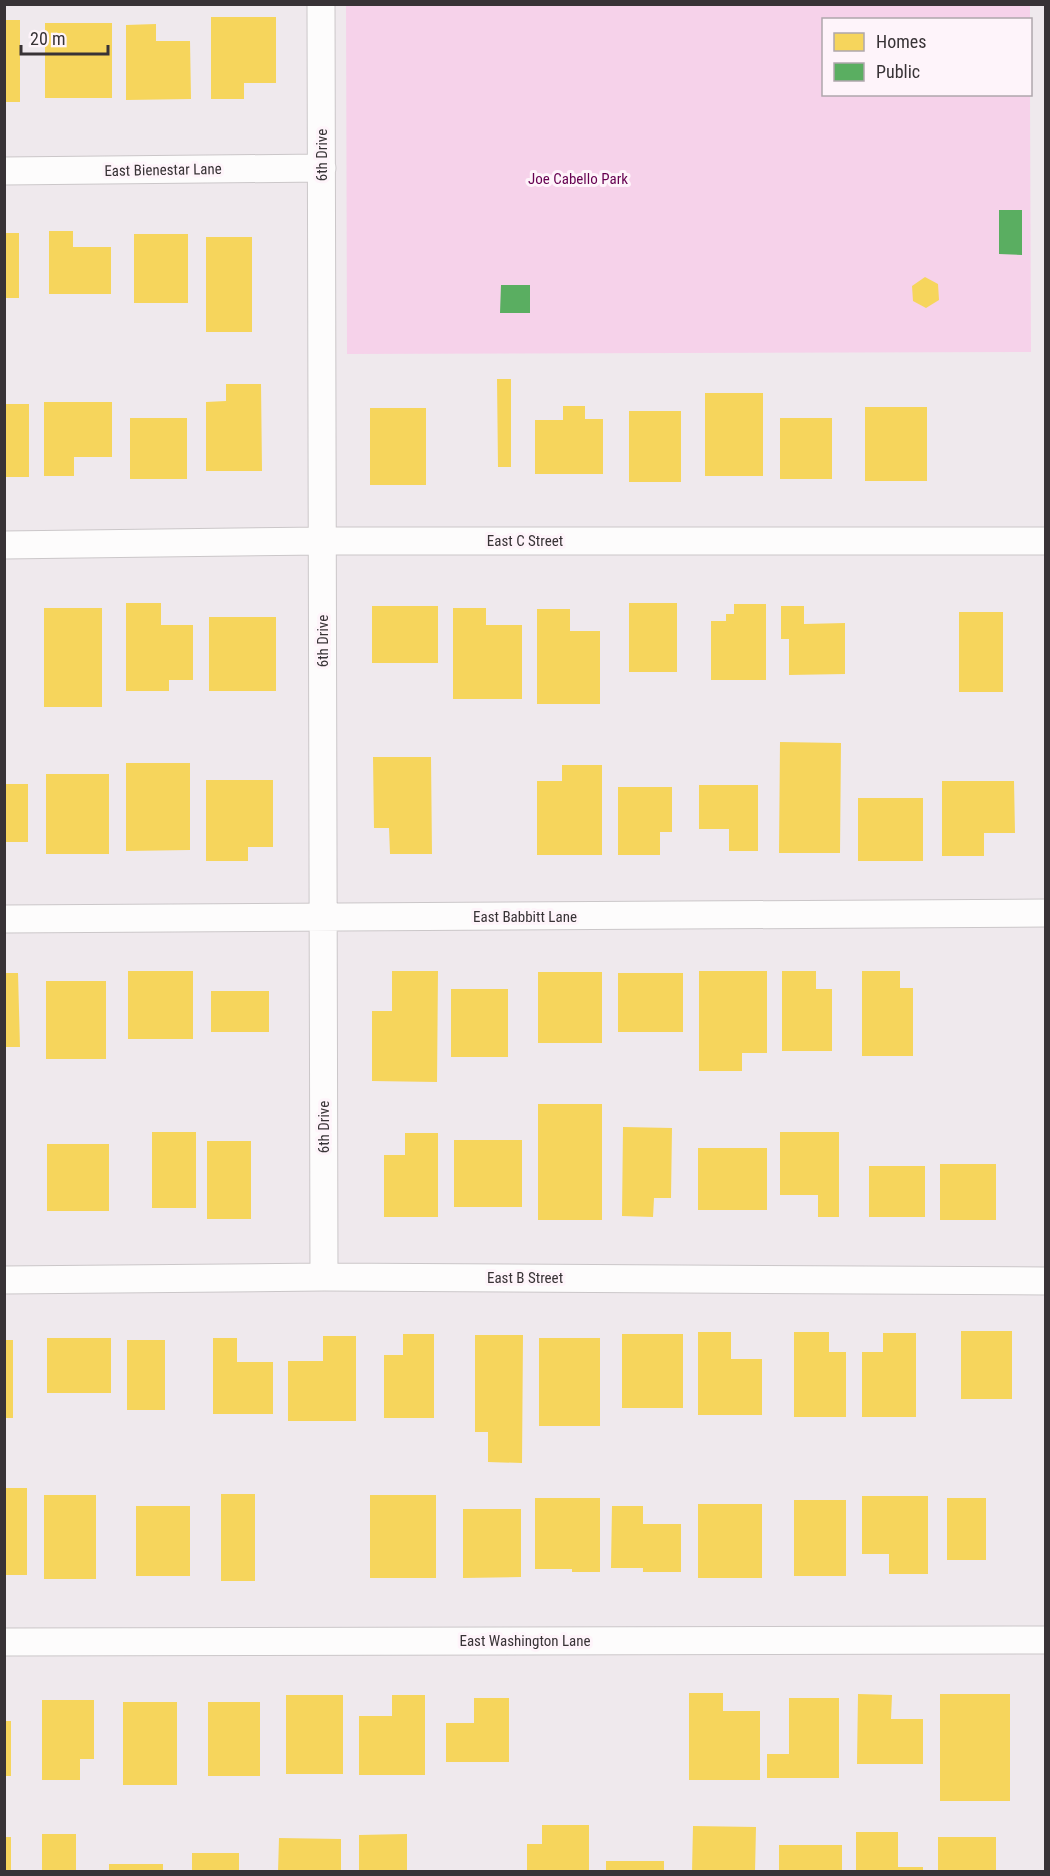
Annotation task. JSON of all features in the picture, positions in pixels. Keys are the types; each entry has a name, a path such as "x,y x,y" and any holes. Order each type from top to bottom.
{"street":[{"name":"6th Drive","path":"321,4 324,1277"},
{"name":"East Bienestar Lane","path":"4,171 322,168"},
{"name":"East C Street","path":"4,545 323,541 1046,541"},
{"name":"East Babbitt Lane","path":"4,919 1046,913"},
{"name":"East B Street","path":"4,1280 324,1277 1046,1281"},
{"name":"East Washington Lane","path":"4,1642 1046,1640"}],"green space":[{"name":"Joe Cabello Park","path":"346,5 1030,5 1030,18 822,18 822,96 1030,96 1031,352 347,354"}],"building: Homes":[{"path":"211,17 276,17 276,83 244,83 244,99 211,99"},
{"path":"5,20 20,20 20,102 5,102"},
{"path":"45,23 112,23 112,98 45,98"},
{"path":"156,24 156,41 190,41 191,99 126,100 126,25"},
{"path":"49,231 73,231 73,247 111,247 111,294 49,294"},
{"path":"4,233 19,233 19,298 4,298"},
{"path":"134,234 188,234 188,303 134,303"},
{"path":"206,237 252,237 252,332 206,332"},
{"path":"925,277 938,284 939,300 926,308 913,301 912,286"},
{"path":"497,379 511,379 511,467 498,467"},
{"path":"226,384 261,384 262,471 206,471 206,402 226,401"},
{"path":"705,393 763,393 763,476 705,476"},
{"path":"44,402 112,402 112,457 74,457 74,476 44,476"},
{"path":"4,404 29,404 29,477 4,477"},
{"path":"563,406 585,406 585,419 603,419 603,474 535,474 535,420 563,420"},
{"path":"865,407 927,407 927,481 865,481"},
{"path":"370,408 426,408 426,485 370,485"},
{"path":"629,411 681,411 681,482 629,482"},
{"path":"130,418 187,418 187,479 130,479"},
{"path":"780,418 832,418 832,479 780,479"},
{"path":"126,603 161,603 161,625 193,625 193,680 169,680 169,691 126,691"},
{"path":"629,603 677,603 677,672 629,672"},
{"path":"734,604 766,604 766,680 711,680 711,621 726,621 726,614 734,614"},
{"path":"372,606 438,606 438,663 372,663"},
{"path":"781,606 804,606 804,624 845,623 845,674 789,675 789,639 781,639"},
{"path":"44,608 102,608 102,707 44,707"},
{"path":"453,608 486,608 486,625 522,625 522,699 453,699"},
{"path":"537,609 570,609 570,631 600,631 600,704 537,704"},
{"path":"959,612 1003,612 1003,692 959,692"},
{"path":"209,617 276,617 276,691 209,691"},
{"path":"780,742 841,743 840,853 779,853"},
{"path":"373,757 431,757 432,854 390,854 389,828 374,828"},
{"path":"126,763 190,763 190,850 126,851"},
{"path":"562,765 602,765 602,855 537,855 537,781 562,781"},
{"path":"46,774 109,774 109,854 46,854"},
{"path":"206,780 273,780 273,847 248,847 248,861 206,861"},
{"path":"942,781 1014,781 1015,833 984,833 984,856 942,856"},
{"path":"4,784 28,784 28,842 4,842"},
{"path":"699,785 758,785 758,851 729,851 729,829 699,829"},
{"path":"618,787 672,787 672,832 660,832 660,855 618,855"},
{"path":"858,798 923,798 923,861 858,861"},
{"path":"128,971 193,971 193,1039 128,1039"},
{"path":"392,971 438,971 437,1082 372,1081 372,1011 392,1011"},
{"path":"699,971 767,971 767,1053 742,1053 742,1071 699,1071"},
{"path":"782,971 816,971 816,989 832,989 832,1051 782,1051"},
{"path":"862,971 900,971 900,988 913,988 913,1056 862,1056"},
{"path":"538,972 602,972 602,1043 538,1043"},
{"path":"4,973 18,973 20,1047 4,1047"},
{"path":"618,973 683,973 683,1032 618,1032"},
{"path":"46,981 106,981 106,1059 46,1059"},
{"path":"451,989 508,989 508,1057 451,1057"},
{"path":"211,991 269,991 269,1032 211,1032"},
{"path":"538,1104 602,1104 602,1220 538,1220"},
{"path":"623,1127 672,1128 671,1198 654,1198 653,1217 622,1216"},
{"path":"152,1132 196,1132 196,1208 152,1208"},
{"path":"780,1132 839,1132 839,1217 818,1217 818,1195 780,1195"},
{"path":"405,1133 438,1133 438,1217 384,1217 384,1155 405,1155"},
{"path":"454,1140 522,1140 522,1207 454,1207"},
{"path":"207,1141 251,1141 251,1219 207,1219"},
{"path":"47,1144 109,1144 109,1211 47,1211"},
{"path":"698,1148 767,1148 767,1210 698,1210"},
{"path":"940,1164 996,1164 996,1220 940,1220"},
{"path":"869,1166 925,1166 925,1217 869,1217"},
{"path":"961,1331 1012,1331 1012,1399 961,1399"},
{"path":"698,1332 731,1332 731,1359 762,1359 762,1415 698,1415"},
{"path":"794,1332 829,1332 829,1352 846,1352 846,1417 794,1417"},
{"path":"883,1333 916,1333 916,1417 862,1417 862,1352 883,1352"},
{"path":"403,1334 434,1334 434,1418 384,1418 384,1355 403,1355"},
{"path":"622,1334 683,1334 683,1408 622,1408"},
{"path":"475,1335 523,1335 522,1463 488,1462 488,1432 475,1432"},
{"path":"323,1336 356,1336 356,1421 288,1421 288,1361 323,1361"},
{"path":"47,1338 111,1338 111,1393 47,1393"},
{"path":"213,1338 237,1338 237,1362 273,1362 273,1414 213,1414"},
{"path":"539,1338 600,1338 600,1426 539,1426"},
{"path":"5,1340 13,1340 13,1418 5,1418"},
{"path":"127,1340 165,1340 165,1410 127,1410"},
{"path":"4,1488 27,1488 27,1575 4,1575"},
{"path":"221,1494 255,1494 255,1581 221,1581"},
{"path":"44,1495 96,1495 96,1579 44,1579"},
{"path":"370,1495 436,1495 436,1578 370,1578"},
{"path":"862,1496 928,1496 928,1574 889,1574 889,1554 862,1554"},
{"path":"535,1498 600,1498 600,1572 535,1569"},
{"path":"947,1498 986,1498 986,1560 947,1560"},
{"path":"794,1500 846,1500 846,1576 794,1576"},
{"path":"698,1504 762,1504 762,1578 698,1578"},
{"path":"136,1506 190,1506 190,1576 136,1576"},
{"path":"612,1506 643,1506 643,1524 681,1524 681,1572 643,1572 643,1568 611,1568"},
{"path":"463,1509 521,1509 521,1577 463,1578"},
{"path":"689,1693 723,1693 723,1711 760,1711 760,1780 689,1780"},
{"path":"858,1694 892,1695 891,1719 923,1719 923,1764 857,1764"},
{"path":"940,1694 1010,1694 1010,1801 940,1801"},
{"path":"286,1695 343,1695 343,1774 286,1774"},
{"path":"392,1695 425,1695 425,1775 359,1775 359,1716 392,1716"},
{"path":"474,1698 509,1698 509,1762 446,1762 446,1723 474,1723"},
{"path":"789,1698 839,1698 839,1778 767,1778 767,1754 789,1754"},
{"path":"42,1700 94,1700 94,1759 80,1759 80,1780 42,1780"},
{"path":"123,1702 177,1702 177,1785 123,1785"},
{"path":"208,1702 260,1702 260,1776 208,1776"},
{"path":"4,1721 11,1721 11,1776 4,1776"},
{"path":"542,1825 589,1825 589,1872 527,1872 527,1844 542,1844"},
{"path":"693,1826 756,1827 755,1872 692,1872"},
{"path":"856,1832 898,1832 898,1867 923,1867 923,1872 856,1872"},
{"path":"42,1834 76,1834 76,1872 42,1872"},
{"path":"407,1834 407,1872 359,1872 359,1835"},
{"path":"4,1837 11,1837 11,1872 4,1872"},
{"path":"938,1837 996,1837 996,1872 938,1872"},
{"path":"279,1838 341,1839 341,1872 278,1872"},
{"path":"779,1845 842,1845 842,1872 779,1872"},
{"path":"192,1853 239,1853 239,1872 192,1872"},
{"path":"606,1861 664,1861 664,1872 606,1872"},
{"path":"109,1864 163,1864 163,1872 109,1872"}],"building: Public":[{"path":"999,210 1022,210 1022,255 999,254"},
{"path":"501,285 530,285 530,313 500,313"}]}
